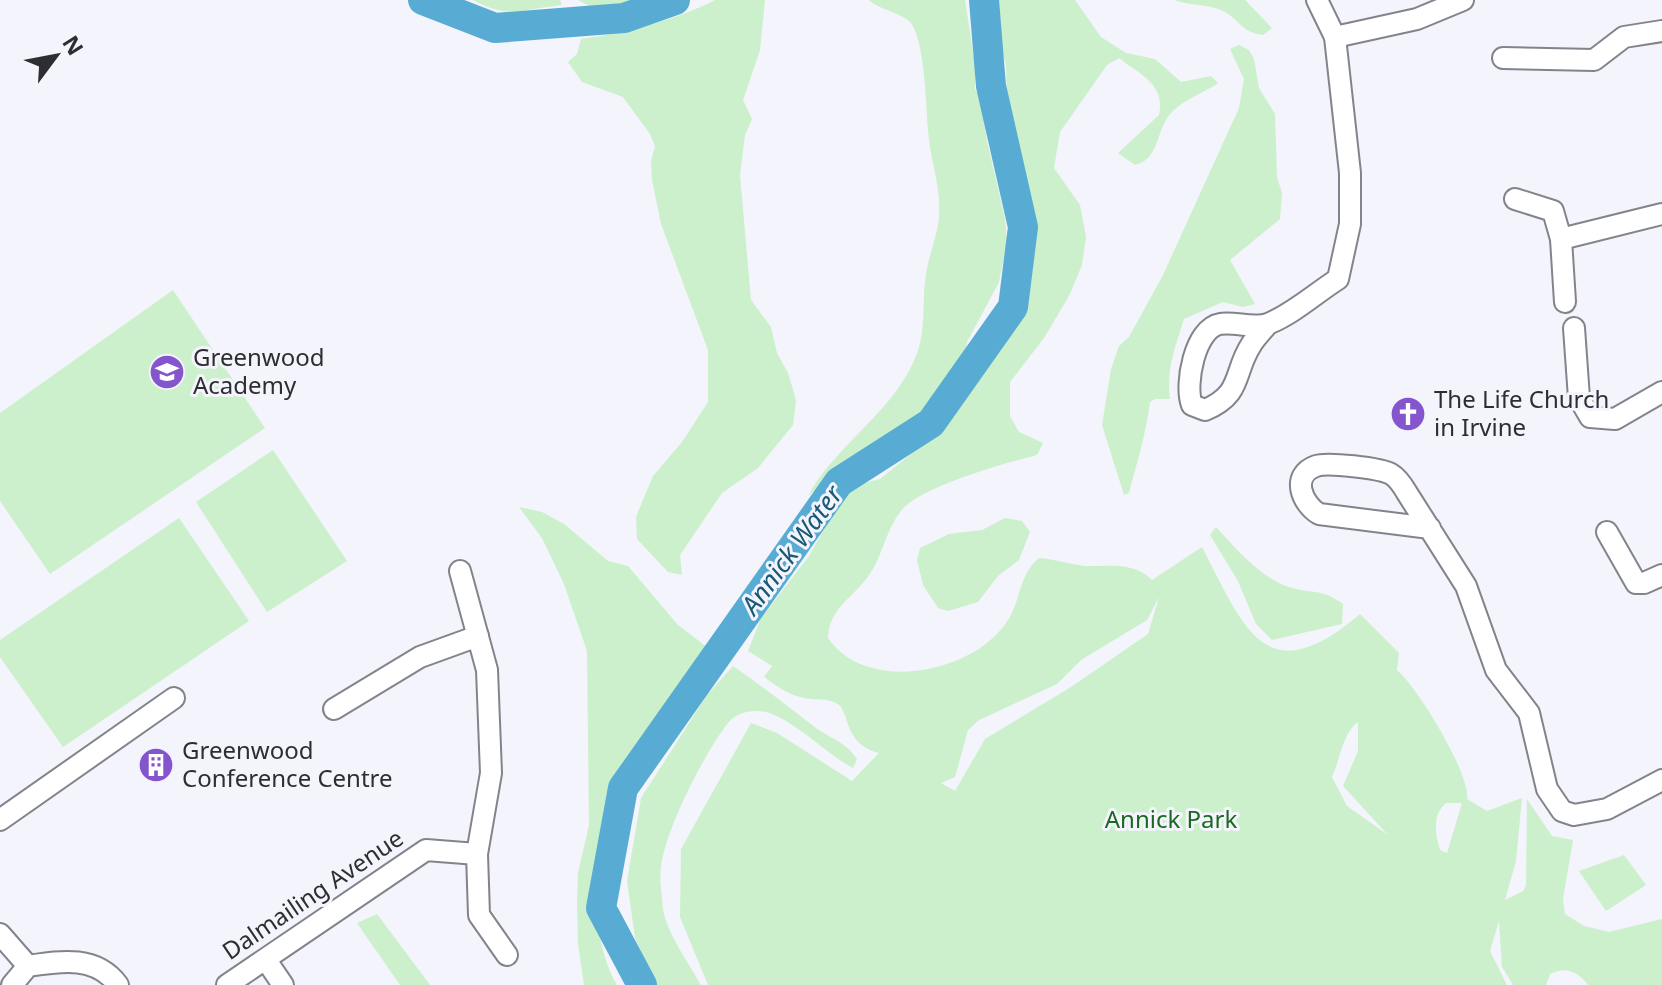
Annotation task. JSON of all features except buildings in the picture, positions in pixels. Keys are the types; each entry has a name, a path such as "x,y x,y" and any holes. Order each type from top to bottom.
{"street":[{"path":"1267,325 1219,324 1207,330 1189,377 1187,393 1192,405 1205,410 1218,405 1237,386 1249,346 1267,325 1338,279 1350,224 1350,173 1335,37 1317,0"},
{"path":"1335,37 1417,19 1463,0"},
{"path":"1503,58 1594,60 1624,37 1662,31"},
{"path":"1515,199 1553,211 1561,239 1565,302"},
{"path":"1561,239 1662,214"},
{"path":"1574,328 1579,398 1590,417 1615,419 1662,392"},
{"path":"1430,528 1319,514 1308,507 1304,499 1300,485 1303,475 1317,465 1389,473 1398,480 1430,528 1471,598 1487,655 1529,713 1547,789 1562,811 1574,815 1607,809 1662,780"},
{"path":"1607,532 1636,583 1662,575"},
{"path":"460,571 487,670 491,773 477,854 479,915 507,955"},
{"path":"334,709 420,657 478,636"},
{"path":"0,820 174,698"},
{"name":"Dalmailing Avenue","path":"227,985 426,850 477,854"},
{"path":"0,934 28,966"},
{"path":"12,985 28,966 77,960 111,976 118,985"},
{"path":"266,960 283,985"}],"green space":[{"path":"473,0 560,0 562,5 506,11"},
{"path":"578,0 646,0 591,7"},
{"path":"715,0 765,0 760,50 743,100 752,119 745,135 740,175 751,300 771,327 777,353 788,373 796,400 793,425 758,468 722,493 680,555 682,575 668,572 637,539 636,517 653,476 682,442 708,402 708,350 661,224 652,180 651,161 655,146 650,134 623,97 582,82 568,62 577,54 581,39 650,25"},
{"path":"869,0 965,0 975,65 975,89 981,100 1007,242 999,282 967,342 963,366 919,416 864,462 832,477 808,496 832,461 890,399 913,363 921,341 926,274 938,222 938,194 916,32 907,19"},
{"name":"Annick Park","path":"994,0 1075,0 1101,37 1126,53 1155,59 1181,82 1211,76 1218,83 1171,113 1152,153 1135,165 1118,153 1159,115 1159,95 1149,81 1119,58 1107,65 1060,132 1054,168 1080,205 1086,237 1082,265 1070,294 1044,338 1010,382 1010,416 1019,432 1043,443 1037,455 944,485 925,493 901,511 872,570 832,619 828,638 845,656 867,666 892,671 918,671 944,665 969,655 990,641 1006,623 1027,573 1039,558 1084,566 1128,567 1152,580 1202,547 1246,626 1262,642 1280,650 1302,649 1328,637 1360,614 1399,653 1397,670 1417,694 1452,752 1461,771 1467,799 1487,811 1522,798 1516,861 1505,900 1523,891 1526,885 1527,799 1552,836 1573,840 1563,899 1565,914 1584,926 1609,932 1662,919 1662,985 1588,985 1576,973 1566,970 1550,974 1546,985 1513,985 1502,967 1499,921 1490,951 1507,985 708,985 680,917 681,849 751,723 777,733 852,781 879,753 858,742 841,706 829,700 793,695 764,677 772,666 748,651 761,618 809,556 844,493 856,485 880,479 937,433 997,355 1016,323 1031,273 1030,219 1021,158 1007,104 1006,65 995,25","holes":["1159,597 1148,634 1071,687 985,739 955,791 941,783 955,777 968,730 979,720 1057,684 1081,660 1147,620","1358,722 1358,751 1343,786 1388,835 1347,806 1332,777 1345,739","1446,803 1462,803 1447,853 1440,850 1436,831 1438,813"]},
{"path":"1175,0 1245,0 1272,28 1263,35 1257,34 1218,9"},
{"path":"1239,45 1249,50 1254,59 1259,88 1275,114 1277,177 1282,193 1280,219 1230,260 1255,304 1243,307 1223,302 1184,319 1170,368 1170,399 1150,402 1129,493 1124,495 1102,425 1111,369 1119,346 1129,337 1163,275 1239,108 1244,79 1230,49"},
{"path":"173,290 265,428 50,574 0,501 0,413"},
{"path":"273,450 347,561 267,612 196,502"},
{"path":"519,507 542,512 564,524 608,561 628,566 678,625 712,651 643,745 609,813 599,849 595,887 601,942 617,985 584,985 578,944 578,873 589,825 587,651 564,584 542,538"},
{"path":"179,518 249,621 63,747 0,657 0,640"},
{"path":"1005,518 1022,521 1030,532 1019,560 998,576 978,602 948,611 938,608 923,585 917,560 920,548 949,534 982,530"},
{"path":"1216,527 1269,577 1289,587 1328,595 1343,604 1342,624 1272,640 1256,624 1238,581 1210,535"},
{"path":"733,666 843,745 857,759 853,768 791,724 766,712 747,712 730,720 688,791 671,831 661,866 665,918 701,985 656,985 635,938 627,881 641,798 707,695"},
{"path":"1624,855 1646,885 1606,911 1579,871"},
{"path":"377,914 430,985 400,985 357,923"}],"waterway":[{"name":"Annick Water","path":"423,0 495,28 624,18 675,0"},
{"name":"Annick Water","path":"642,985 601,908 623,788 839,482 931,423 1013,307 1023,227 991,86 984,0"}],"place":[{"name":"Greenwood Academy","path":"167,372"},
{"name":"The Life Church in Irvine","path":"1408,414"},
{"name":"Greenwood Conference Centre","path":"156,765"}]}
